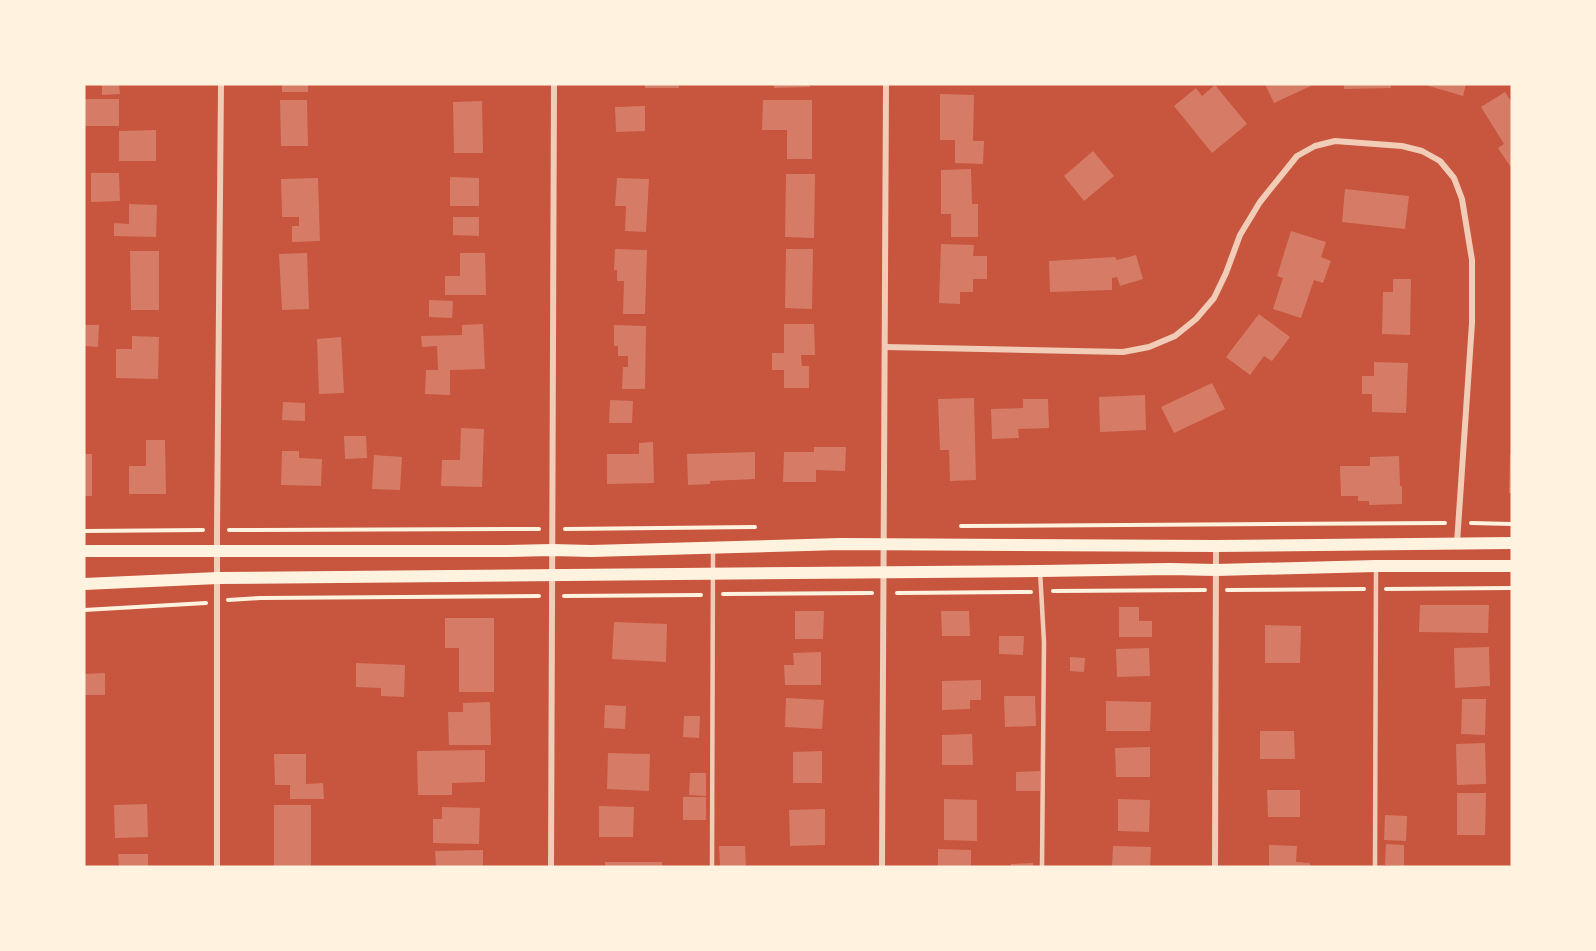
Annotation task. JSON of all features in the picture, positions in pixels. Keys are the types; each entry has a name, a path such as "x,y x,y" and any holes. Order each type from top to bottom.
{"main road":[{"path":"84,551 591,551 841,544 1216,546 1512,543"},
{"path":"84,584 218,578 1512,566"}],"street":[{"path":"217,867 221,84"},
{"path":"550,867 554,84"},
{"path":"882,867 886,84"},
{"path":"885,347 1123,352 1149,347 1175,336 1197,319 1214,298 1240,235 1260,202 1298,156 1315,146 1335,141 1402,146 1422,150 1440,161 1454,178 1462,199 1472,260 1472,323 1457,543"},
{"path":"1215,867 1216,546"}],"lane":[{"path":"712,867 713,548"},
{"path":"1375,867 1376,566"},
{"path":"1040,571 1044,642 1042,867"}],"path":[{"path":"84,610 260,598 1512,588"}],"building":[{"path":"102,84 119,84 120,94 102,95"},
{"path":"282,84 308,84 308,92 282,92"},
{"path":"645,84 679,84 679,88 645,88"},
{"path":"774,84 810,84 810,87 774,88"},
{"path":"1265,84 1315,84 1274,103"},
{"path":"1344,84 1391,84 1391,88 1344,89"},
{"path":"1422,84 1466,84 1463,96"},
{"path":"1215,85 1247,124 1212,153 1174,106 1196,88 1202,96"},
{"path":"1505,92 1512,103 1512,169 1498,148 1504,144 1481,107"},
{"path":"940,94 974,95 973,141 984,141 983,164 955,163 955,140 940,140"},
{"path":"84,99 119,99 119,126 85,126"},
{"path":"280,100 307,100 308,146 281,146"},
{"path":"763,100 812,100 812,159 787,159 787,130 762,130"},
{"path":"482,101 483,153 454,153 453,102"},
{"path":"645,106 645,131 616,132 615,107"},
{"path":"156,130 156,161 119,161 119,131"},
{"path":"1093,151 1114,176 1084,201 1064,176"},
{"path":"971,169 972,204 978,204 978,237 951,237 951,214 941,214 941,170"},
{"path":"91,173 119,173 120,201 91,202"},
{"path":"786,174 815,174 814,238 785,237"},
{"path":"450,177 479,178 479,206 450,206"},
{"path":"318,178 320,241 292,242 292,226 299,226 299,217 282,217 281,179"},
{"path":"617,178 649,179 646,232 625,231 626,206 615,206"},
{"path":"1345,189 1409,196 1405,229 1342,222"},
{"path":"129,204 157,205 156,237 114,236 114,223 129,224"},
{"path":"453,217 479,217 479,236 453,235"},
{"path":"1291,231 1326,242 1321,257 1331,261 1323,283 1314,280 1301,318 1273,309 1283,278 1277,276"},
{"path":"941,244 974,245 973,256 987,256 987,279 973,279 973,292 960,292 960,304 939,303"},
{"path":"615,249 647,250 645,314 623,314 624,281 617,281 617,270 614,270"},
{"path":"786,249 813,249 812,309 785,308"},
{"path":"130,251 159,251 159,310 131,310"},
{"path":"307,253 309,309 282,310 279,254"},
{"path":"460,253 485,253 486,295 445,295 445,276 460,276"},
{"path":"1136,255 1143,279 1120,286 1117,277 1112,278 1112,290 1050,292 1049,261 1115,257 1117,260"},
{"path":"1393,279 1411,279 1410,335 1382,334 1383,292 1393,292"},
{"path":"429,300 453,301 452,318 429,317"},
{"path":"1259,314 1290,337 1272,361 1264,356 1250,375 1226,357"},
{"path":"483,324 485,369 450,370 450,395 425,394 426,370 438,370 437,346 422,347 421,336 462,335 462,325"},
{"path":"784,324 814,324 815,355 801,355 802,366 809,366 809,388 784,388 784,370 772,370 772,353 784,353"},
{"path":"84,325 99,325 98,347 84,346"},
{"path":"614,325 646,326 645,389 622,389 623,367 628,367 628,356 618,356 618,346 614,346"},
{"path":"132,336 159,337 158,379 116,378 116,349 132,349"},
{"path":"341,337 344,393 319,394 317,339"},
{"path":"1374,362 1408,363 1406,413 1372,412 1372,394 1362,394 1362,376 1374,376"},
{"path":"1212,383 1225,409 1174,433 1161,407"},
{"path":"1145,395 1146,430 1100,432 1099,397"},
{"path":"974,398 976,480 950,481 949,450 940,450 938,399"},
{"path":"1023,399 1048,399 1049,428 1018,429 1019,438 992,439 991,409 1023,408"},
{"path":"610,400 633,401 632,423 609,423"},
{"path":"283,402 305,403 305,421 282,420"},
{"path":"461,428 484,429 482,487 441,486 442,460 460,460"},
{"path":"344,436 366,436 367,458 345,459"},
{"path":"146,440 165,440 166,494 129,494 129,466 146,466"},
{"path":"653,442 654,483 607,484 607,454 639,454 639,443"},
{"path":"814,447 846,447 845,471 816,470 816,482 783,482 784,452 814,452"},
{"path":"282,451 299,451 299,458 322,459 321,486 281,485"},
{"path":"755,452 755,479 710,481 710,484 688,485 687,454"},
{"path":"84,454 92,454 92,496 84,496"},
{"path":"1510,454 1512,454 1512,493 1509,493"},
{"path":"374,455 402,457 400,490 372,489"},
{"path":"1399,456 1402,504 1369,505 1369,501 1358,501 1358,496 1341,496 1340,466 1370,466 1370,457"},
{"path":"1420,605 1489,605 1488,633 1419,632"},
{"path":"1119,607 1139,607 1139,621 1152,621 1152,637 1119,637"},
{"path":"795,611 824,611 823,639 795,639"},
{"path":"941,611 969,611 970,636 942,636"},
{"path":"445,618 494,618 494,692 459,692 459,648 445,648"},
{"path":"614,622 667,624 666,662 612,659"},
{"path":"1265,625 1301,626 1300,663 1265,663"},
{"path":"999,636 1024,636 1023,655 999,654"},
{"path":"1489,647 1490,686 1455,688 1454,648"},
{"path":"1149,648 1150,676 1117,677 1116,649"},
{"path":"821,652 821,685 785,685 784,665 794,665 793,653"},
{"path":"1070,657 1085,658 1084,672 1070,671"},
{"path":"356,663 405,665 404,697 381,696 381,688 356,687"},
{"path":"105,673 105,695 84,695 84,674"},
{"path":"981,680 981,700 970,700 970,709 942,710 942,681"},
{"path":"1004,696 1035,696 1036,726 1005,727"},
{"path":"786,698 824,700 822,729 785,727"},
{"path":"1462,699 1486,699 1485,735 1461,734"},
{"path":"1106,701 1151,702 1150,731 1106,731"},
{"path":"490,702 491,745 449,745 448,712 463,712 463,703"},
{"path":"605,705 626,706 625,729 604,728"},
{"path":"684,716 700,716 699,738 683,737"},
{"path":"1260,731 1294,731 1295,759 1260,759"},
{"path":"972,734 973,765 942,765 942,735"},
{"path":"1485,743 1486,784 1457,785 1456,744"},
{"path":"1150,747 1150,777 1116,777 1115,748"},
{"path":"485,750 485,782 452,783 452,795 418,795 417,751"},
{"path":"822,751 822,783 793,783 793,752"},
{"path":"608,753 650,754 649,791 607,789"},
{"path":"274,754 306,754 306,784 323,783 324,799 290,799 290,785 275,785"},
{"path":"1040,771 1040,791 1016,791 1016,772"},
{"path":"690,773 706,773 706,796 689,795"},
{"path":"1267,790 1300,790 1300,817 1268,817"},
{"path":"1457,793 1486,793 1485,835 1457,835"},
{"path":"683,797 706,797 706,820 683,820"},
{"path":"944,799 977,800 977,841 944,840"},
{"path":"1118,799 1150,800 1149,832 1118,831"},
{"path":"147,804 148,837 115,838 114,805"},
{"path":"274,805 311,805 311,867 274,867"},
{"path":"599,806 634,807 633,837 599,837"},
{"path":"442,807 480,808 479,844 433,843 433,819 442,819"},
{"path":"825,809 825,845 790,846 789,810"},
{"path":"1385,815 1407,816 1406,841 1384,840"},
{"path":"1386,844 1404,845 1404,866 1385,865"},
{"path":"1269,845 1297,846 1296,862 1310,863 1310,867 1269,867"},
{"path":"719,846 745,846 746,867 720,867"},
{"path":"1113,846 1151,847 1150,867 1112,867"},
{"path":"938,849 971,850 971,867 938,867"},
{"path":"483,850 483,867 436,867 435,851"},
{"path":"118,854 148,854 148,867 119,867"},
{"path":"605,862 662,862 662,867 605,867"},
{"path":"1033,863 1033,867 1011,867 1011,864"}]}
